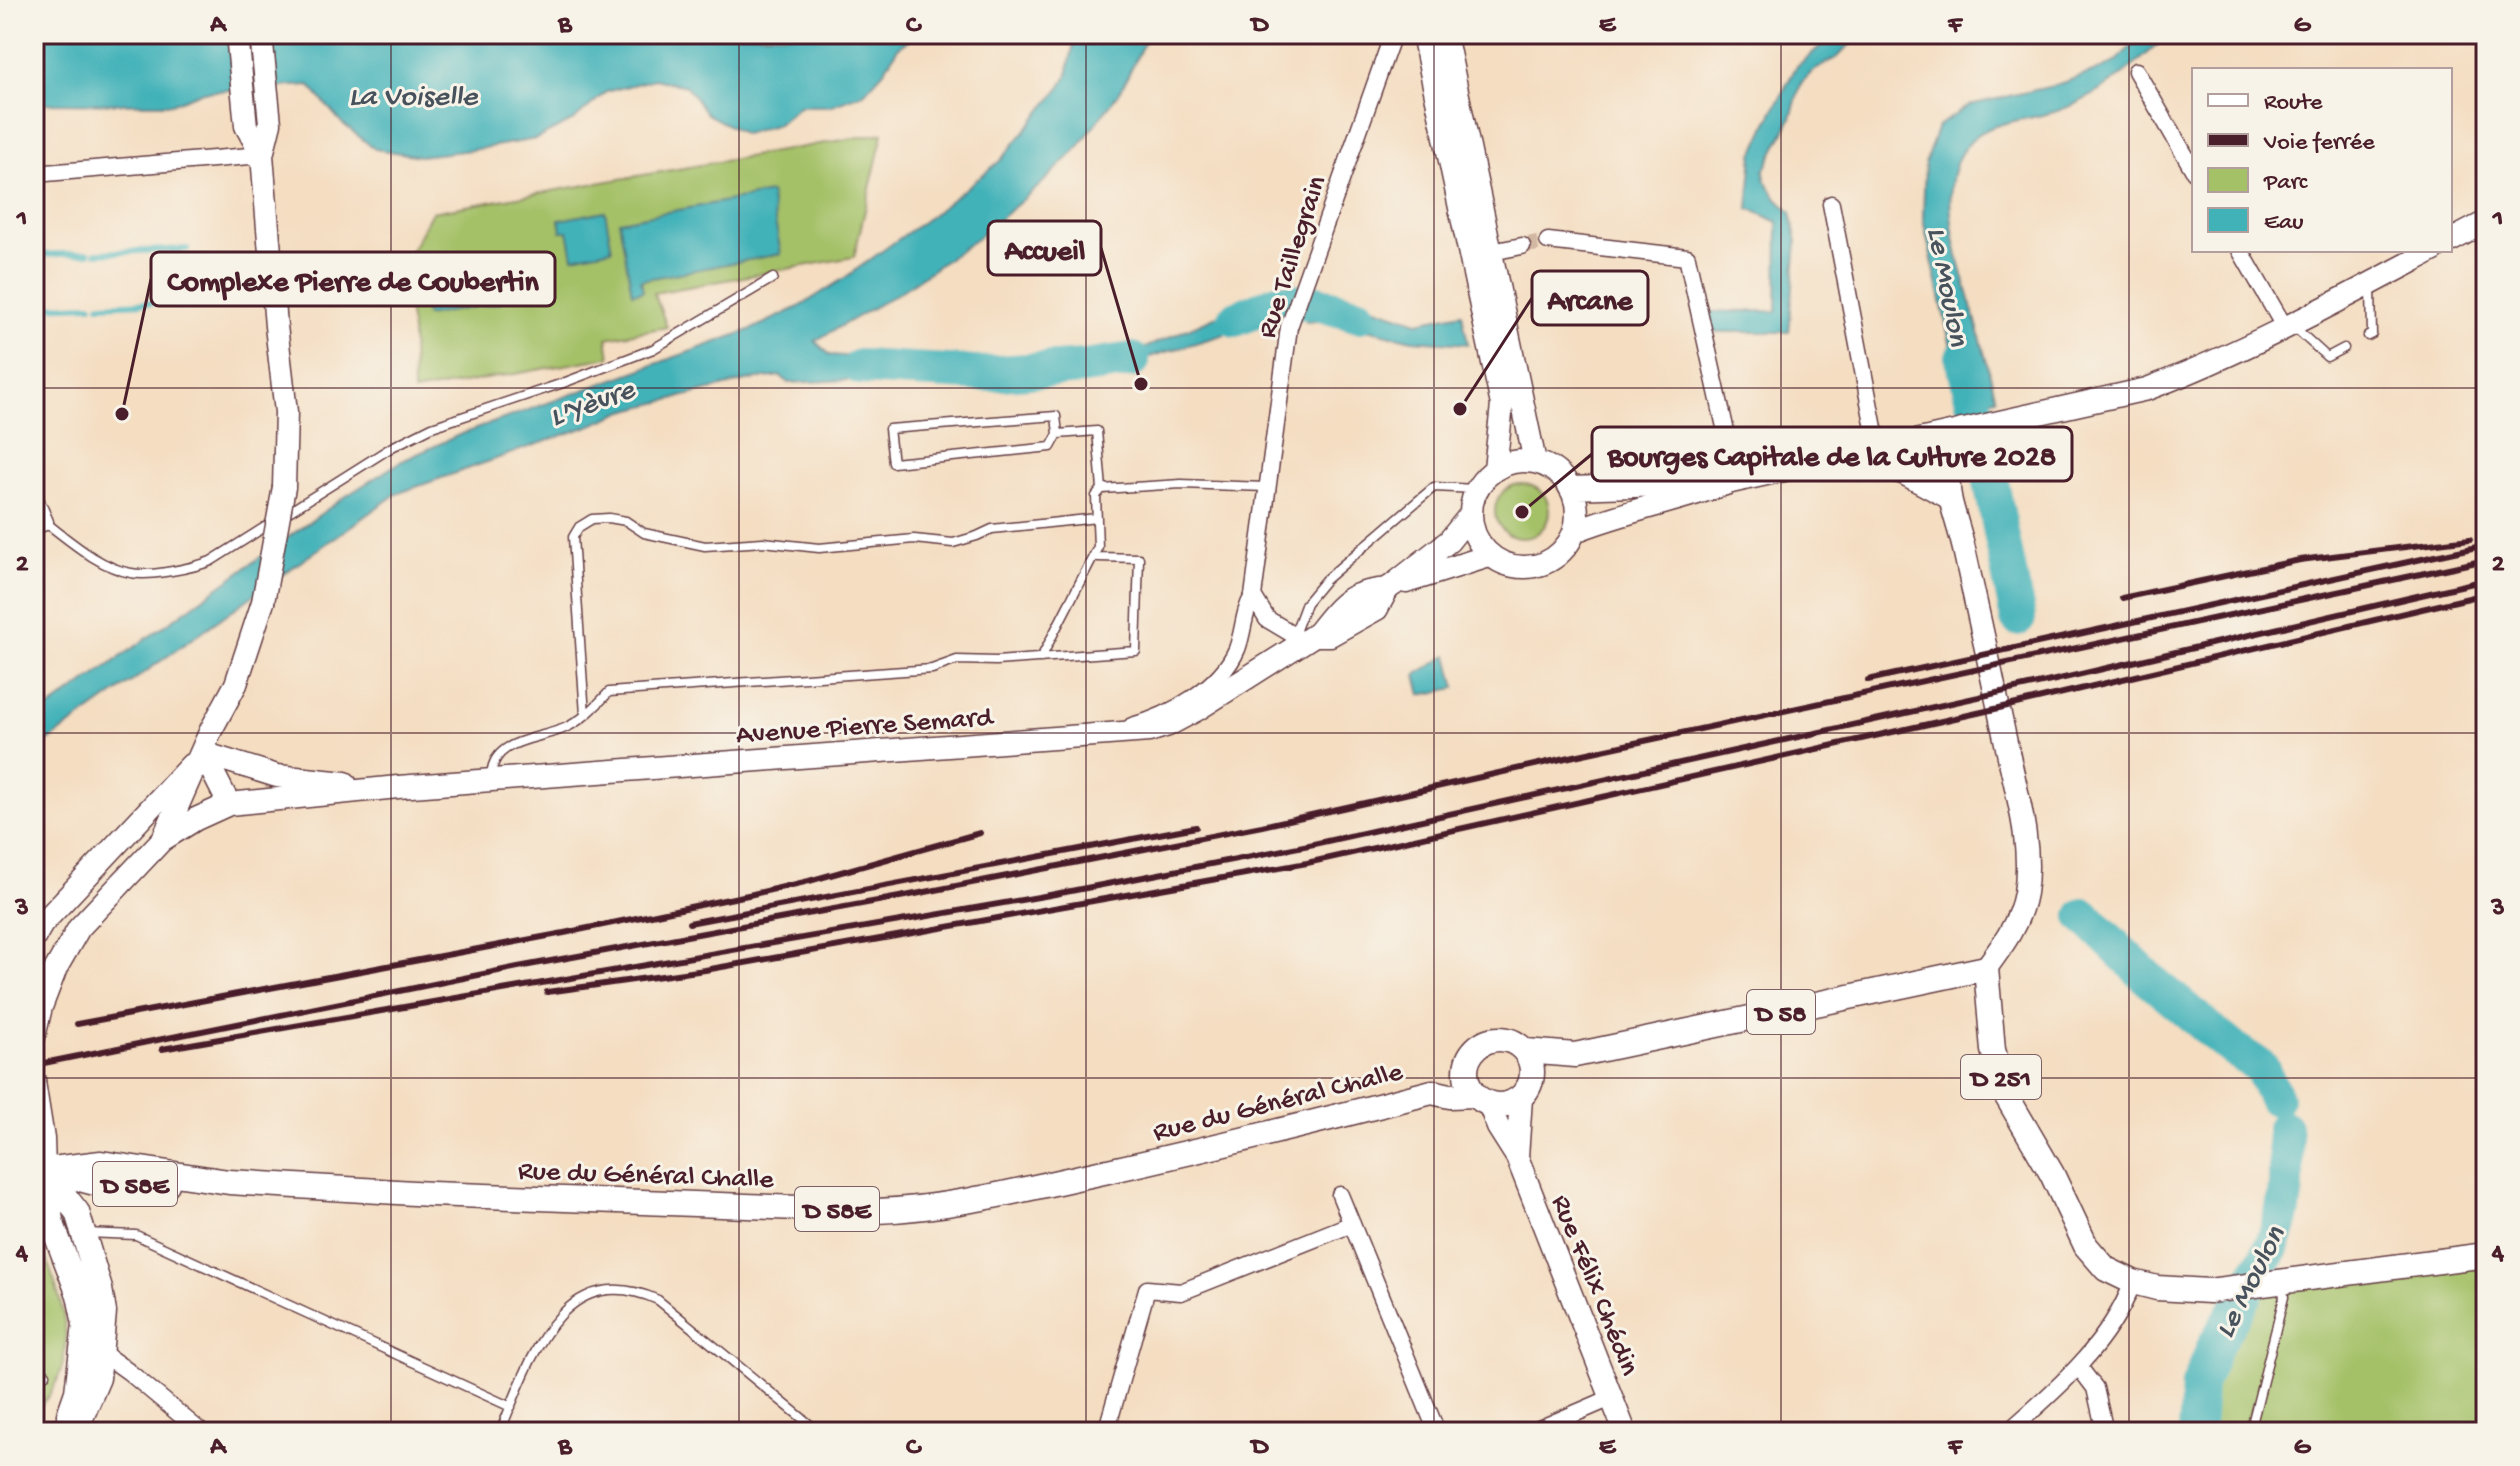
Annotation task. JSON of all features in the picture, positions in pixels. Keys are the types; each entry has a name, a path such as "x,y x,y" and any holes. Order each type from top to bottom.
{"main road":[{"path":"237,34 246,126 262,155"},
{"path":"162,840 211,730 236,684 263,602 284,487 286,412 262,155 270,123 261,34"},
{"path":"1423,34 1502,405 1495,469"},
{"path":"1445,34 1535,462"},
{"path":"2452,240 2486,222"},
{"path":"1575,531 1687,491 2147,389 2205,367 2289,327 2430,252"},
{"path":"1947,487 1953,452 1962,430"},
{"path":"1889,447 1923,457 1947,487 1963,542 2025,841 2026,881 2020,911 2003,945 1986,968"},
{"path":"1846,456 1947,487"},
{"path":"1577,488 1575,531 1568,545 1558,555 1535,567 1510,566 1489,556 1472,530 1470,515 1476,489 1495,469 1516,461 1535,462 1551,468 1577,488 1687,491"},
{"name":"Avenue Pierre Semard","path":"34,1037 41,1007 56,968 79,928 162,840 196,819 229,804 398,787 1149,731 1198,709 1301,639 1393,585 1449,541 1470,515"},
{"name":"Avenue Pierre Semard","path":"1393,585 1489,556"},
{"path":"203,753 229,804"},
{"path":"34,938 52,913 203,753"},
{"name":"Avenue Pierre Semard","path":"203,753 277,776 398,787"},
{"name":"D 58","path":"1526,1051 1575,1055 1986,968"},
{"name":"D 251","path":"1986,968 1993,1050 2006,1095 2052,1174 2086,1246 2106,1269 2133,1282 2163,1288 2209,1291 2486,1255"},
{"path":"1506,1039 1526,1051 1533,1071 1526,1089 1501,1105 1482,1099 1467,1083 1466,1069 1473,1051 1482,1043 1506,1039"},
{"name":"D 58","path":"1526,1089 1575,1055"},
{"name":"Rue du Général Challe","path":"1432,1092 1444,1079 1466,1069"},
{"path":"34,1075 43,1139 37,1166 51,1221 79,1295 85,1324 77,1392 63,1432"},
{"name":"Rue Félix Chédin","path":"1517,1157 1526,1089"},
{"name":"Rue du Général Challe","path":"37,1166 101,1163 229,1182 431,1194 877,1211 919,1209 994,1196 1279,1133 1432,1092 1482,1099"},
{"name":"Rue Félix Chédin","path":"1482,1099 1517,1157 1625,1432"},
{"path":"37,1166 77,1212 104,1312 98,1378 75,1432"}],"street":[{"name":"Rue Taillegrain","path":"1100,735 1142,724 1182,704 1212,682 1237,650 1246,607 1253,596 1289,327 1393,34"},
{"path":"2136,71 2192,168"},
{"path":"34,174 262,155"},
{"path":"1831,204 1889,447"},
{"path":"1548,241 1687,257 1734,482"},
{"path":"1491,252 1522,246"},
{"path":"2241,252 2289,327"},
{"path":"34,497 40,524"},
{"path":"1253,596 1267,619 1301,639"},
{"path":"1340,1195 1437,1432"},
{"path":"1106,1432 1147,1289 1181,1292 1352,1224"},
{"path":"2008,1432 2079,1367 2121,1309 2133,1282"},
{"path":"85,1324 92,1346 129,1372 201,1432"},
{"path":"2079,1367 2095,1388 2105,1432"},
{"path":"1532,1432 1611,1398"}],"lane":[{"path":"40,524 87,555 131,573 191,568 211,561 392,447 432,427 653,349 773,278"},
{"path":"2368,336 2372,334 2371,283"},
{"path":"2289,327 2327,357 2344,348"},
{"path":"1056,416 1058,434 1051,447 893,463 889,429 1056,416"},
{"path":"1041,658 1098,547 1096,496 1102,489 1097,431 1058,434"},
{"path":"1102,489 1181,484 1266,487"},
{"path":"1301,639 1306,603 1325,580 1434,487 1476,489"},
{"path":"585,715 573,537 579,527 592,519 626,521 644,533 705,546 763,542 819,548 914,539 953,543 992,529 1097,518"},
{"path":"491,782 491,768 499,754 517,742 565,728 585,715 609,692 932,669 957,660 996,661 1136,651 1139,558 1098,557"},
{"path":"84,1233 136,1235 511,1407"},
{"path":"2250,1432 2284,1297 2277,1281"},
{"path":"500,1432 535,1347 576,1301 594,1293 617,1289 637,1291 658,1300 819,1432"},
{"path":"34,1366 46,1374"}],"green space":[{"path":"883,133 854,257 654,293 667,327 607,338 610,357 413,392 412,332 401,269 432,212"},
{"path":"1522,484 1541,492 1549,511 1541,530 1522,538 1503,530 1495,511 1503,492"},
{"path":"34,1226 59,1298 66,1345 62,1368 52,1391 34,1413"},
{"path":"2486,1249 2486,1432 2196,1432 2199,1385 2214,1347 2245,1295"}],"water":[{"name":"La Voiselle","path":"34,34 915,34 897,49 884,71 864,93 829,106 799,106 778,124 744,134 707,114 686,86 654,79 606,92 574,120 536,139 420,156 375,149 342,123 309,85 201,92 171,104 34,103"},
{"name":"L'Yèvre","path":"1072,34 1148,34 1121,90 1076,150 976,239 900,292 815,341 830,355 910,361 911,377 788,383 781,376 750,380 624,411 396,494 34,751 34,719 343,498 402,461 459,435 750,330 799,307 846,277 1000,161 1061,87 1067,76 1075,38"},
{"path":"1835,34 1860,34 1838,57 1812,72 1801,83 1791,118 1764,171 1765,181 1791,212 1797,242 1789,332 1710,332 1705,312 1777,311 1778,222 1748,208 1753,154 1796,67"},
{"path":"2143,34 2169,34 2118,78 2091,96 2052,113 1990,128 1969,142 1957,161 1951,184 1954,237 1996,398 1960,406 1956,369 1923,219 1925,163 1938,126 1970,105 2053,86 2102,69 2117,61"},
{"path":"770,193 781,254 641,280 643,291 632,293 619,221"},
{"path":"605,211 612,249 573,257 568,231 561,231 559,220"},
{"path":"495,270 501,302 426,316 420,284"},
{"path":"1286,285 1275,319 1136,361 1136,370 1085,374 1083,360 1134,353"},
{"path":"1317,288 1418,322 1462,313 1468,344 1412,340 1330,320 1306,322"},
{"path":"1448,655 1456,688 1421,695 1416,675"}],"waterway":[{"path":"96,253 187,249"},
{"path":"34,255 89,253"},
{"path":"99,305 190,301"},
{"path":"1235,319 1280,301 1313,302 1359,315"},
{"path":"34,307 91,305"},
{"name":"Le Moulon","path":"1963,358 2018,618"},
{"path":"860,367 985,374 1084,367 1132,360"},
{"name":"Le Moulon","path":"2084,916 2150,980 2232,1048 2261,1067 2275,1098"},
{"name":"Le Moulon","path":"2196,1432 2199,1385 2214,1347 2267,1257 2280,1224 2286,1179 2284,1128"}],"tunnel":[{"path":"1522,246 1548,241"}],"railway":[{"path":"2122,598 2300,560 2470,539"},
{"path":"1868,680 2486,545"},
{"path":"34,1065 518,967 1262,826 2486,560"},
{"path":"162,1049 1050,895 1309,845 2051,681 2486,580"},
{"path":"547,992 705,970 1307,863 1982,712 2486,594"},
{"path":"689,923 1196,827"},
{"path":"77,1024 564,933 753,894 980,833"}],"place":[{"name":"Accueil","path":"1141,384"},
{"name":"Arcane","path":"1460,409"},
{"name":"Complexe Pierre de Coubertin","path":"122,414"},
{"name":"Bourges Capitale de la Culture 2028","path":"1522,512"}]}
